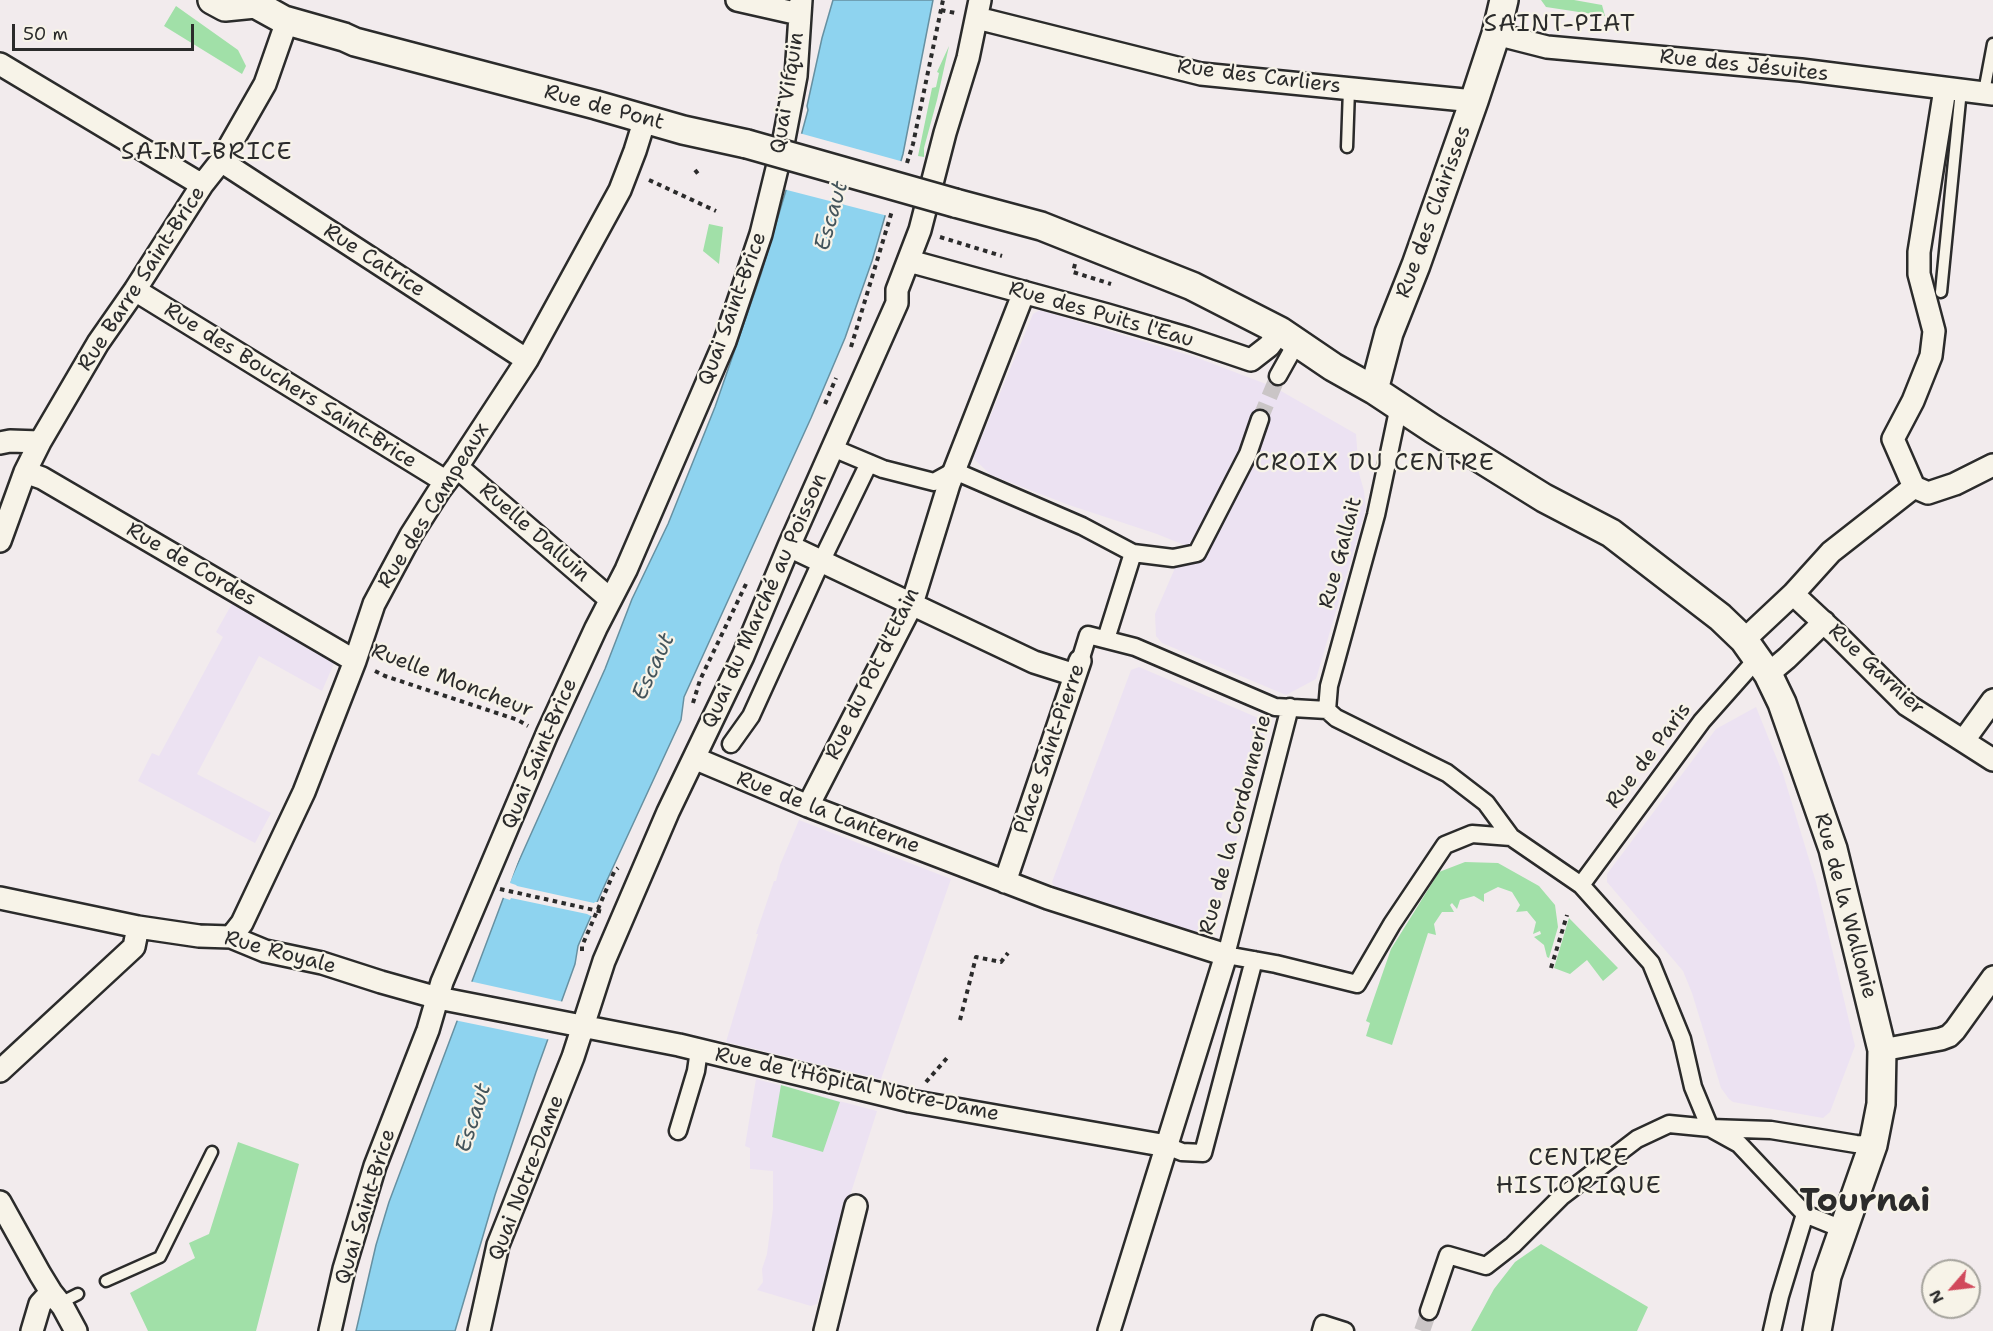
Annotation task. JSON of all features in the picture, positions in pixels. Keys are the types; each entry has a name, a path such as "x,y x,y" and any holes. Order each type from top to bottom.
{"street":[{"name":"Rue de Pont","path":"212,0 225,7 253,2 287,21 355,42 683,130 747,144 1041,226 1192,286 1289,337"},
{"path":"737,0 800,7"},
{"name":"Rue des Clairisses","path":"1374,390 1389,333 1419,258 1474,101 1496,34 1504,0"},
{"name":"Quai Vifquin","path":"771,186 783,144 796,76 800,7"},
{"name":"Rue des Carliers","path":"978,9 1201,74 1474,101"},
{"name":"Quai du Marché au Poisson","path":"573,1025 604,961 668,812 742,656 897,303 897,290 909,261 936,172 945,133 968,58 978,9"},
{"name":"Rue Barre Saint-Brice","path":"0,541 25,472 40,442 98,343 202,185 221,161 265,84 287,21"},
{"name":"Rue des Jésuites","path":"1496,34 1546,47 1801,70 1989,93"},
{"path":"0,64 202,185"},
{"path":"1953,89 1919,252 1919,274 1934,330 1931,356 1913,401 1893,439 1914,487 1928,493 1955,484 1993,465"},
{"name":"Rue des Campeaux","path":"231,937 242,923 304,792 355,661 374,604 411,535 527,360 620,190 645,119"},
{"name":"Rue Catrice","path":"221,161 527,360"},
{"name":"Quai Saint-Brice","path":"330,1331 344,1269 375,1166 428,1030 444,999 442,982 547,734 626,570 725,341 761,234 771,186"},
{"name":"Rue des Puits l'Eau","path":"909,261 1186,338 1251,360 1269,346 1289,337"},
{"name":"Rue des Bouchers Saint-Brice","path":"135,290 452,474"},
{"name":"Rue du Pot d'Etain","path":"808,806 912,604 954,471 1024,292"},
{"path":"1278,376 1289,337 1333,367 1374,390 1544,498 1611,533 1720,617 1756,658"},
{"name":"Rue Gallait","path":"1327,710 1329,686 1376,515 1399,406"},
{"path":"833,448 869,464 934,482 954,471 1082,526 1133,553 1173,558 1197,553 1248,454 1260,419"},
{"path":"0,443 40,442"},
{"name":"Quai du Marché au Poisson","path":"731,744 751,716 821,562 869,464"},
{"name":"Rue de Cordes","path":"25,472 42,478 355,661"},
{"name":"Ruelle Dalluin","path":"452,474 610,600"},
{"path":"1756,658 1793,594 1831,552 1914,487"},
{"path":"789,546 1034,662 1078,668"},
{"path":"1133,553 1106,639 1135,647 1275,707 1327,710 1336,718 1447,773 1486,803 1510,837 1581,885 1651,963 1682,1039 1693,1087 1710,1128 1739,1144 1805,1214 1842,1229"},
{"name":"Rue Garnier","path":"1793,594 1907,705 1993,760"},
{"path":"1756,658 1824,622"},
{"name":"Place Saint-Pierre","path":"1005,882 1088,635 1106,639"},
{"name":"Rue de Paris","path":"1581,885 1702,721 1756,658"},
{"name":"Rue de la Wallonie","path":"1756,658 1782,703 1833,849 1882,1050 1881,1104 1865,1145 1827,1276 1817,1331"},
{"path":"1964,740 1993,700"},
{"name":"Rue de la Cordonnerie","path":"1226,955 1290,707"},
{"name":"Rue de la Lanterne","path":"694,758 808,806 1005,882"},
{"path":"1005,882 1226,955 1276,963 1357,984 1392,924 1445,845 1472,834 1510,837"},
{"name":"Rue Royale","path":"0,898 138,927 199,936 231,937 265,951 322,963 444,999 573,1025"},
{"path":"0,1071 134,947 138,927"},
{"path":"1109,1331 1226,955"},
{"path":"1167,1146 1182,1152 1203,1154 1254,960"},
{"path":"1882,1050 1949,1036 1993,977"},
{"name":"Rue de l'Hôpital Notre-Dame","path":"573,1025 699,1050 921,1103 1167,1146"},
{"name":"Quai Notre-Dame","path":"484,1329 498,1245 573,1057 573,1025"},
{"path":"678,1131 696,1071 699,1050"},
{"path":"1429,1311 1448,1255 1486,1266 1513,1245 1561,1197 1637,1139 1669,1124 1771,1130 1865,1145"},
{"path":"0,1202 63,1296 76,1331"},
{"path":"825,1331 856,1206"},
{"path":"1772,1331 1780,1296 1805,1214"},
{"path":"32,1331 40,1304 63,1296"},
{"path":"1321,1331 1323,1324 1345,1331"}],"lane":[{"path":"1989,93 1993,44"},
{"path":"1347,147 1349,89"},
{"path":"1941,292 1953,89"},
{"path":"106,1281 160,1257 212,1152"}],"path":[{"path":"906,166 913,144 943,0"},
{"path":"695,170 699,175"},
{"path":"649,180 716,211"},
{"path":"846,357 893,209"},
{"path":"936,236 1002,256"},
{"path":"1075,264 1073,272 1111,284"},
{"path":"824,406 837,377"},
{"path":"690,713 700,680 749,577"},
{"name":"Ruelle Moncheur","path":"355,661 385,676 518,720 537,730"},
{"path":"500,889 603,912"},
{"path":"1551,968 1567,915"},
{"path":"960,1020 976,957 1001,962 1008,953"},
{"path":"921,1103 925,1083 947,1058"}],"shaded area":[{"path":"1040,310 1195,357 1274,387 1356,434 1359,473 1366,509 1316,679 1286,695 1162,643 1156,636 1155,614 1175,568 1185,560 1187,546 991,475 973,458 1033,314"},
{"path":"233,602 335,661 322,691 259,656 197,774 271,813 255,843 138,781 152,753 159,756 223,637 216,632"},
{"path":"1139,667 1263,720 1266,726 1210,941 1056,891 1052,882 1131,670"},
{"path":"1756,707 1783,774 1816,882 1855,1046 1830,1112 1823,1118 1733,1102 1729,1099 1721,1088 1683,971 1607,882 1607,874 1716,729"},
{"path":"799,820 951,879 881,1079 726,1042 758,934 756,934 780,865"},
{"path":"756,1079 877,1111 847,1205 845,1205 817,1304 811,1306 757,1290 763,1282 762,1269 767,1254 773,1209 773,1171 750,1169 750,1148 745,1146"}],"green space":[{"path":"1541,0 1574,0 1602,5 1605,16 1546,7"},
{"path":"176,6 238,50 246,66 242,74 164,26"},
{"path":"949,46 924,148 924,157 918,156 932,88 936,87 939,73 937,72"},
{"path":"709,224 723,227 719,264 703,251"},
{"path":"1465,862 1498,863 1539,886 1555,905 1558,927 1549,958 1544,945 1534,937 1541,934 1540,931 1533,934 1536,922 1527,911 1516,912 1520,905 1512,892 1498,887 1484,894 1484,902 1474,896 1460,900 1457,909 1452,903 1450,905 1454,912 1442,912 1434,924 1436,935 1428,933 1392,1045 1366,1036 1370,1023 1366,1021 1391,949 1439,872"},
{"path":"1569,918 1618,968 1603,981 1587,960 1570,974 1554,968"},
{"path":"781,1085 840,1102 823,1152 772,1137"},
{"path":"238,1142 299,1164 256,1331 148,1331 130,1293 195,1258 189,1243 209,1234"},
{"path":"1541,1244 1648,1307 1637,1331 1471,1331 1494,1289 1515,1262"}],"water":[{"name":"Escaut","path":"833,0 933,0 903,154 872,261 845,338 684,697 681,720 578,946 575,964 495,1195 455,1331 356,1331 376,1245 389,1202 509,883 605,669 632,599 668,524 715,407 761,274 789,180 808,110 822,38"}],"pier":[{"path":"799,133 904,162 888,216 783,189"},
{"path":"521,853 510,883 594,903 600,902 593,917 501,897"},
{"path":"469,981 564,1002 551,1040 454,1020"}],"tunnel":[{"path":"1260,419 1278,376"},
{"path":"1422,1331 1429,1311"}],"district":[{"name":"SAINT-PIAT","path":"1560,25"},
{"name":"SAINT-BRICE","path":"207,153"},
{"name":"CROIX DU CENTRE","path":"1375,464"},
{"name":"CENTRE HISTORIQUE","path":"1579,1173"},
{"name":"Tournai","path":"1865,1202"}]}
